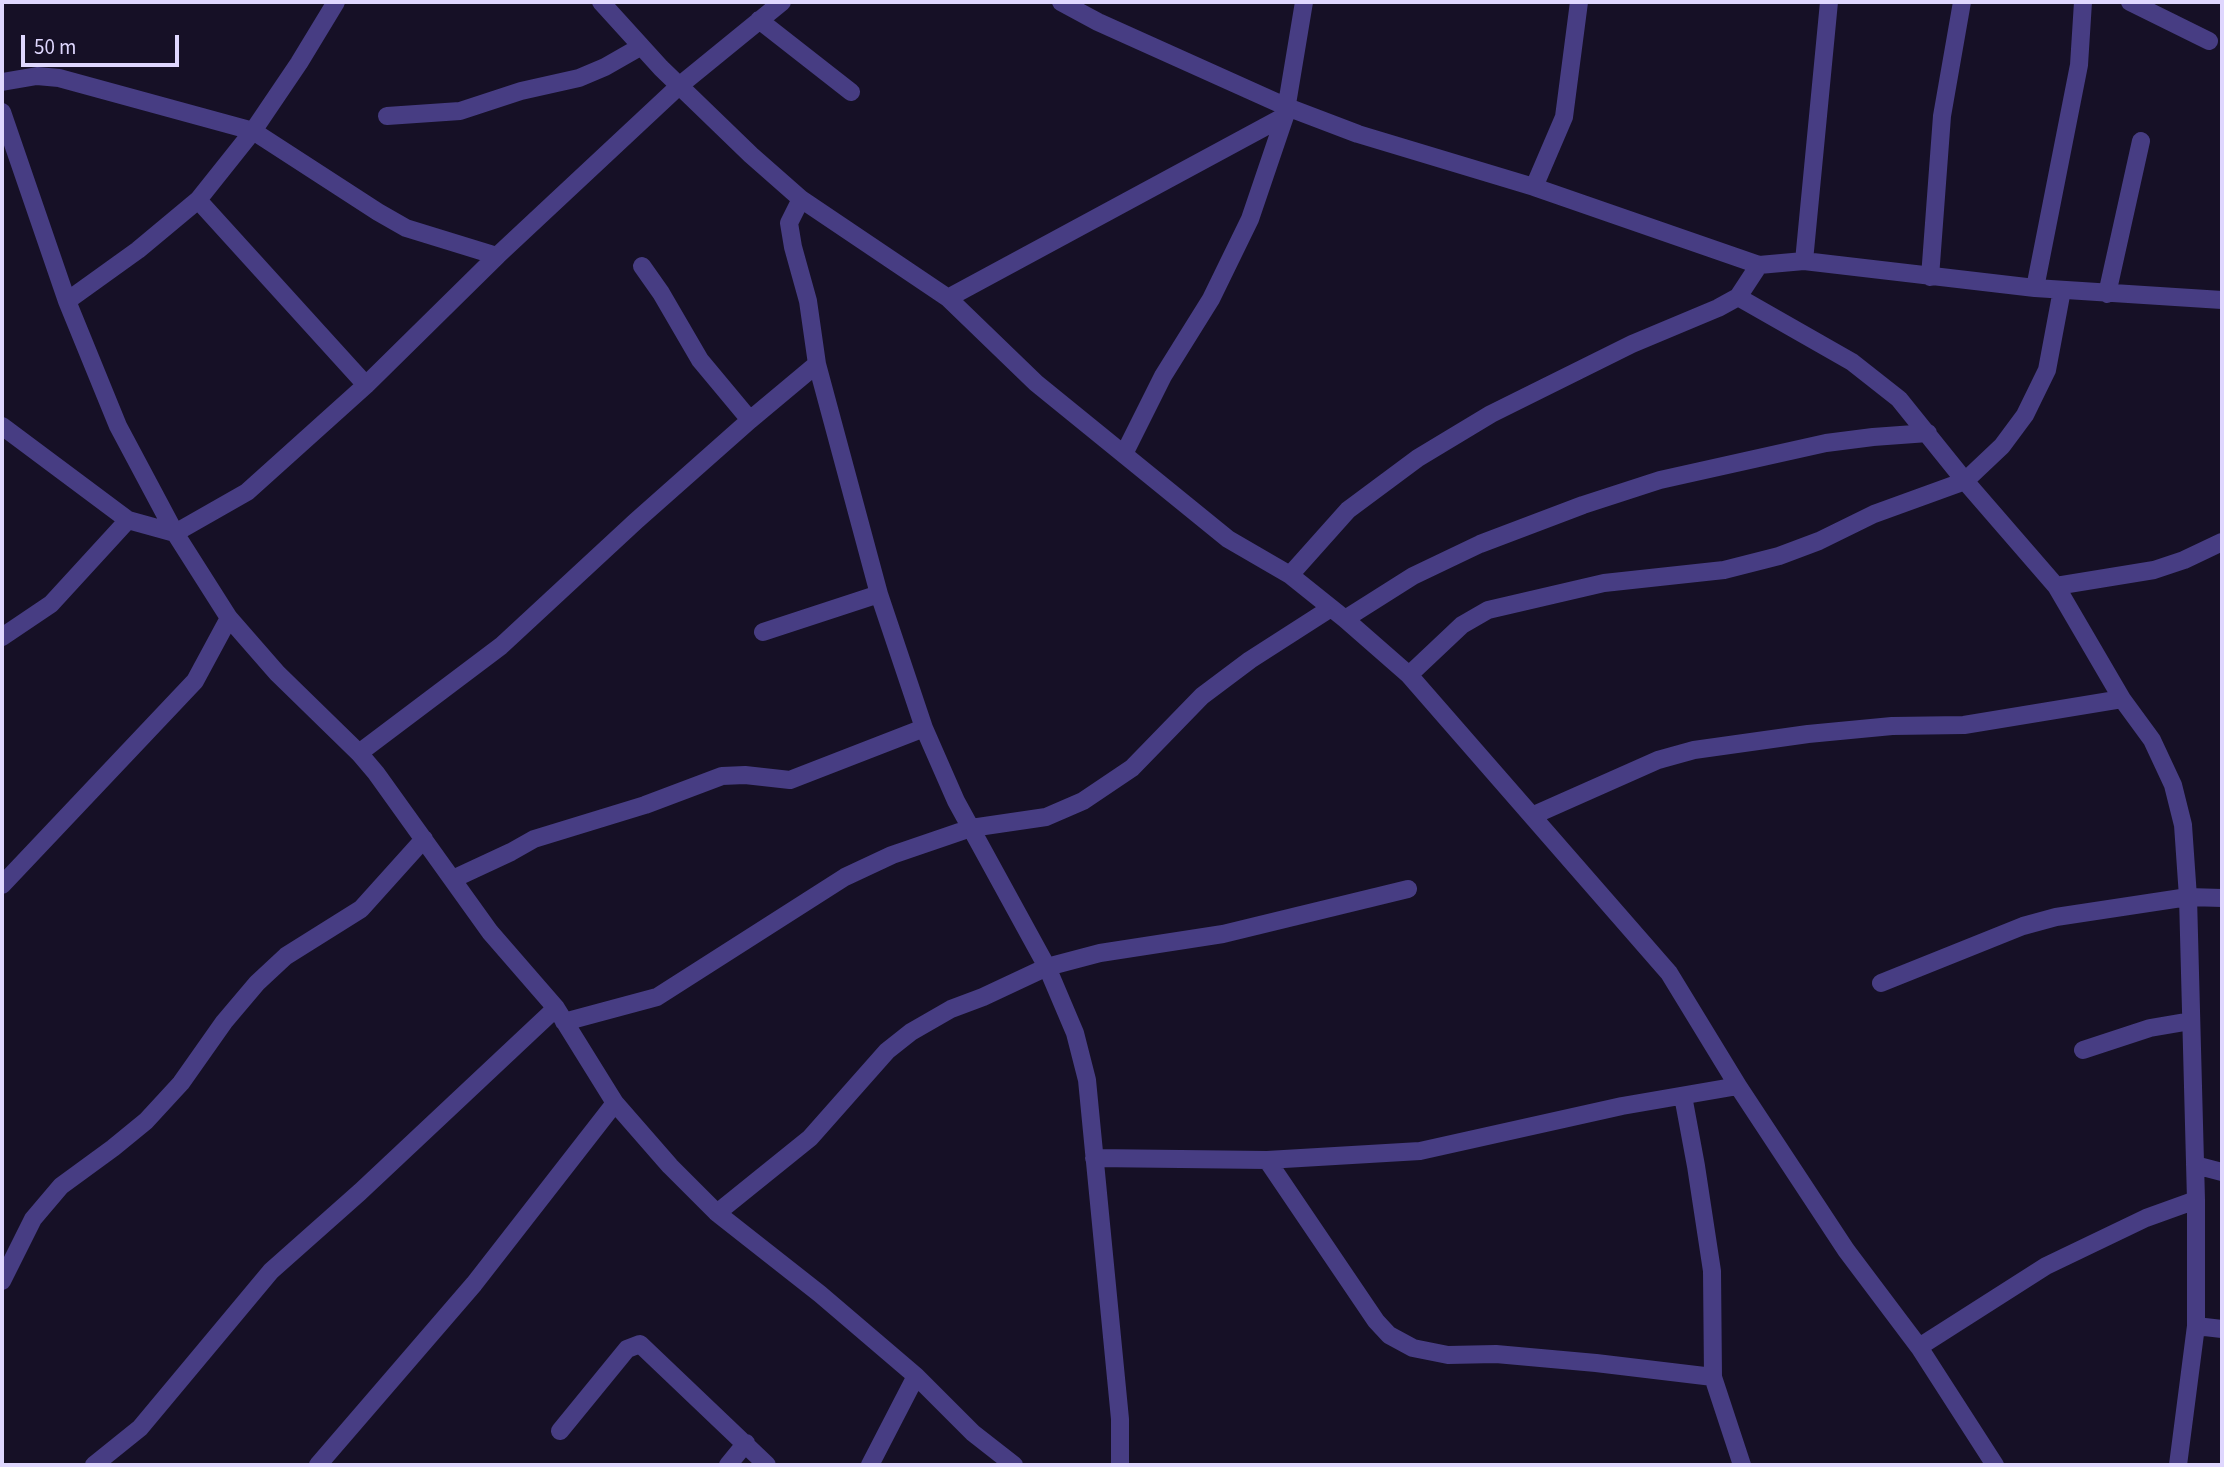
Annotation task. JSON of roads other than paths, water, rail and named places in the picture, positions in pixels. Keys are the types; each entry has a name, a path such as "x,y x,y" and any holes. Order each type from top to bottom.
{"street":[{"path":"601,2 679,86 801,199 948,298 1036,383 1228,539 1290,575 1409,675 1669,973 1738,1086 1846,1250 1919,1347 1995,1465"},
{"path":"2,426 128,520 175,533 247,492 366,385 497,256 679,86 782,2"},
{"path":"1061,2 1088,9 1286,111 1534,187 1759,264 1804,261 2035,288 2222,300"},
{"path":"1124,454 1163,376 1211,299 1250,219 1286,111 1304,2"},
{"path":"1534,187 1564,117 1579,2"},
{"path":"1804,261 1829,2"},
{"path":"1930,277 1942,116 1962,2"},
{"path":"2035,288 2078,65 2083,2"},
{"path":"2130,2 2209,41"},
{"path":"67,301 138,250 198,200 253,131 299,64 332,3"},
{"path":"759,20 851,92"},
{"path":"387,116 460,111 545,85 579,78 640,47"},
{"path":"2,82 37,76 60,78 253,131 406,228 497,256"},
{"path":"948,298 1286,111"},
{"path":"2,112 67,301 118,426 175,533 229,618 277,673 359,753 491,932 560,1015 615,1103 670,1166 717,1213 820,1294 916,1376 973,1433 1014,1465"},
{"path":"2107,294 2141,141"},
{"path":"801,199 789,223 793,247 808,302 817,364 879,594 924,729 971,828 1047,967 1075,1033 1087,1080 1120,1419 1121,1465"},
{"path":"198,200 366,385"},
{"path":"1290,575 1348,510 1418,458 1491,414 1632,344 1738,297 1759,264"},
{"path":"642,266 700,359 750,420"},
{"path":"1409,675 1462,625 1488,610 1604,583 1724,569 1779,556 1819,541 1874,514 1965,481 2003,446 2025,415 2047,370 2062,290"},
{"path":"1738,297 1852,362 1899,398 1965,481 2056,586 2122,699 2152,740 2173,785 2183,825 2188,897 2196,1200 2196,1326 2178,1465"},
{"path":"359,753 500,646 750,420 817,364"},
{"path":"94,1465 140,1428 271,1271 560,1015 656,996 845,877 892,855 971,828 1046,817 1083,801 1132,768 1202,696 1251,660 1338,613 1480,544 1583,505 1660,480 1826,443 1928,433"},
{"path":"2,637 51,604 128,520"},
{"path":"2056,586 2154,570 2184,560 2222,542"},
{"path":"763,632 879,594"},
{"path":"2,885 195,681 229,618"},
{"path":"1534,816 1658,760 1694,750 1880,727 1964,725 2122,699"},
{"path":"453,879 534,839 645,805 722,776 745,775 790,780 924,729"},
{"path":"2,1281 33,1219 61,1186 113,1149 146,1121 181,1083 224,1022 257,983 286,956 360,909 424,839"},
{"path":"717,1213 810,1139 887,1051 911,1032 951,1009 1047,967 1100,953 1262,926 1408,889"},
{"path":"1881,983 2023,926 2056,917 2188,897 2222,898"},
{"path":"2083,1050 2150,1028 2191,1021"},
{"path":"1094,1158 1268,1160 1420,1151 1622,1106 1738,1086"},
{"path":"1683,1096 1712,1271 1713,1377 1742,1465"},
{"path":"318,1465 474,1284 615,1103"},
{"path":"1268,1160 1376,1321 1389,1335 1413,1348 1448,1355 1496,1354 1713,1377"},
{"path":"2195,1166 2222,1172"},
{"path":"1919,1347 2046,1266 2146,1218 2196,1200"},
{"path":"2196,1326 2222,1329"},
{"path":"560,1431 627,1349 640,1344 747,1443 767,1465"},
{"path":"870,1465 916,1376"},
{"path":"728,1465 747,1443"}]}
